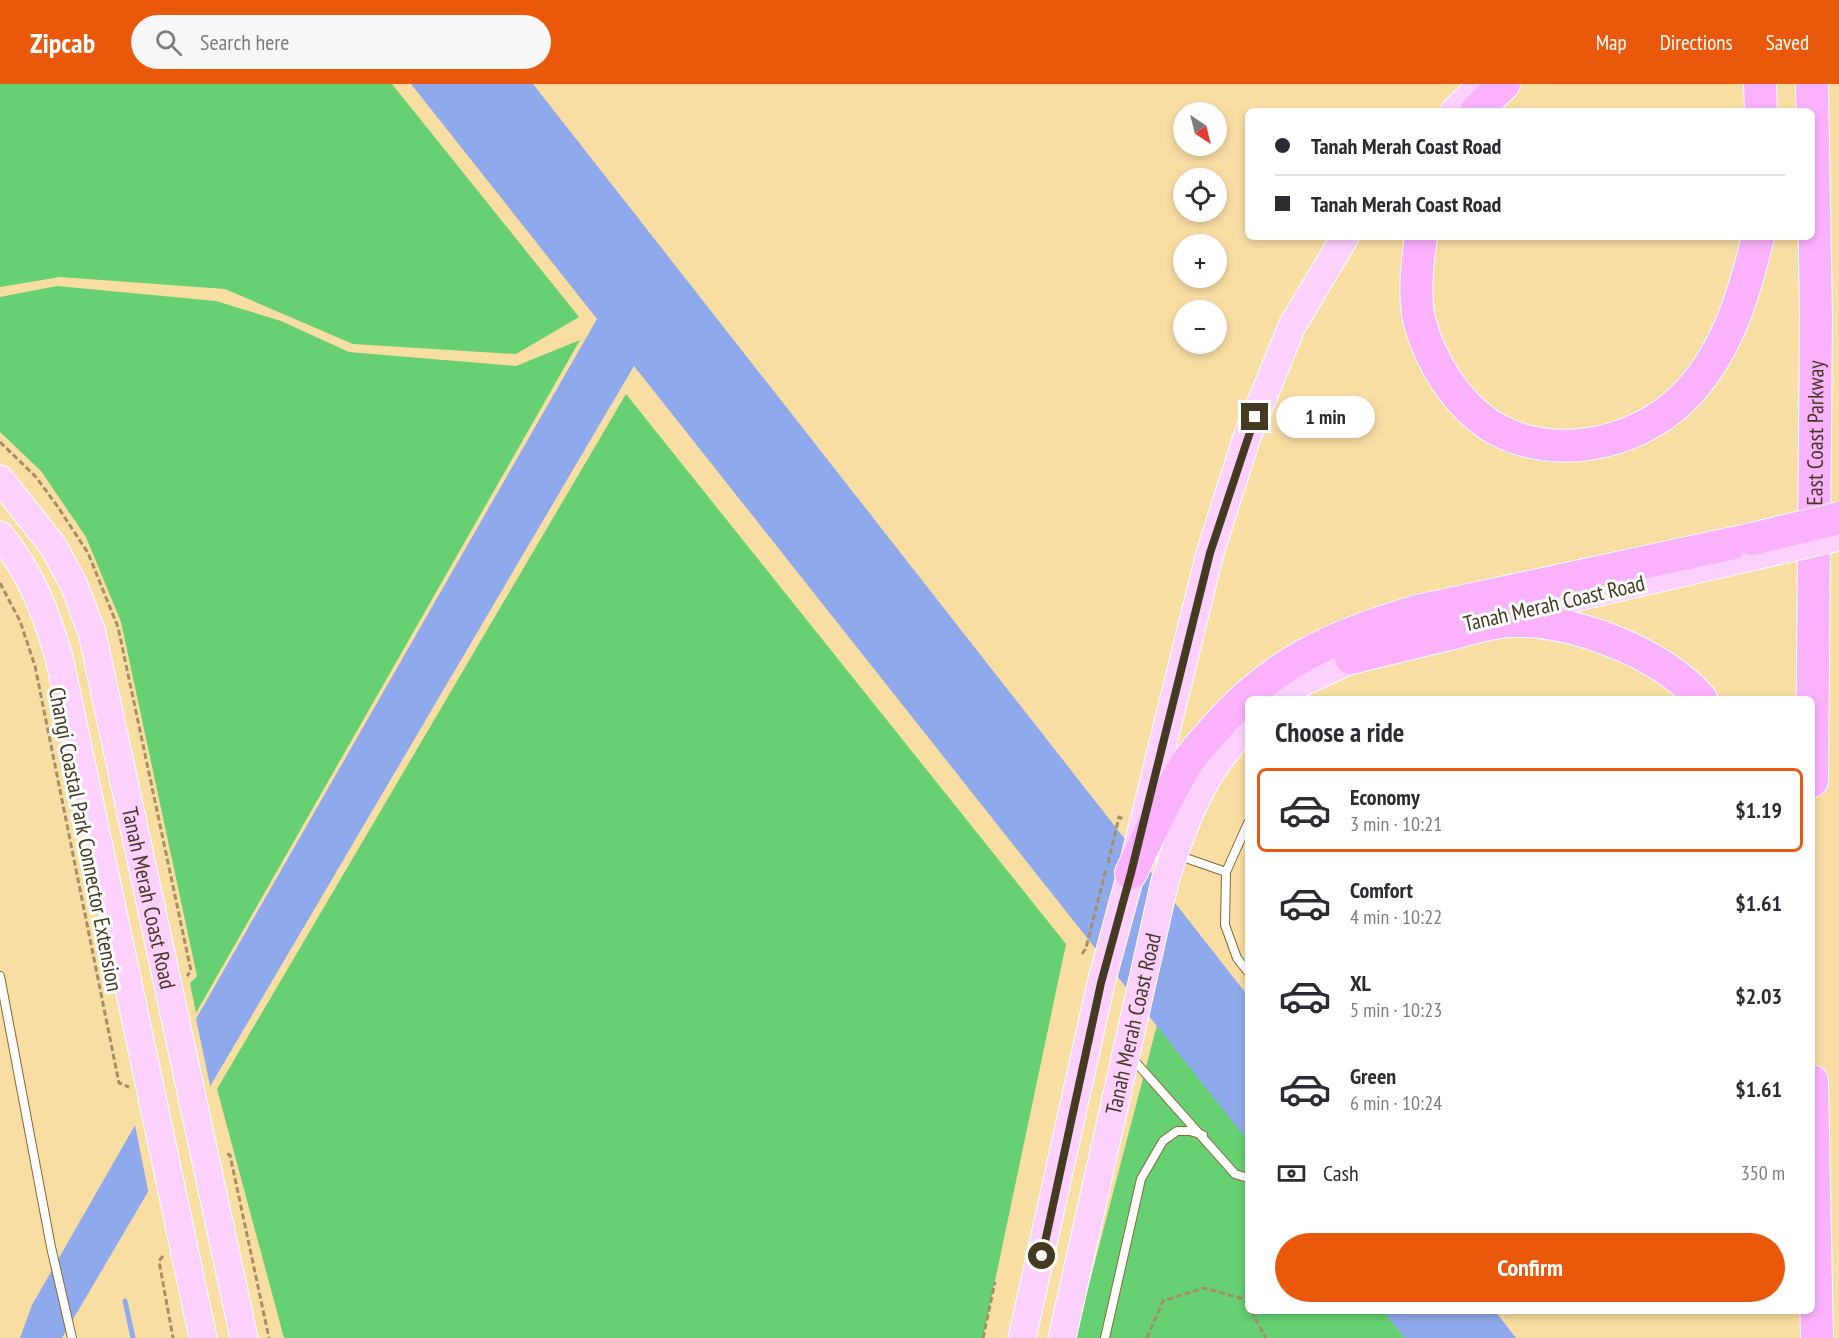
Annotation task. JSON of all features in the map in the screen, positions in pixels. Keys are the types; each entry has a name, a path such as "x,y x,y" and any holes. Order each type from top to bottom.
{"highway":[{"path":"1479,108 1504,84"},
{"path":"1760,84 1761,108"},
{"name":"East Coast Parkway","path":"1812,84 1812,108"},
{"path":"1422,240 1417,282 1419,321 1434,361 1457,396 1492,426 1533,443 1577,446 1620,437 1653,421 1681,400 1710,365 1732,322 1747,283 1757,240"},
{"name":"East Coast Parkway","path":"1813,696 1815,240"},
{"path":"1248,696 1264,680 1293,660 1373,625 1418,611 1754,547 1839,518"},
{"path":"1351,658 1491,624 1533,621 1601,637 1641,654 1691,687 1698,696"},
{"path":"1131,873 1188,761 1222,721 1245,699"},
{"path":"1815,1235 1817,1338"}],"main road":[{"path":"1437,108 1457,84"},
{"path":"1457,108 1482,84"},
{"name":"Tanah Merah Coast Road","path":"1025,1330 1101,983 1131,873 1210,553 1247,437 1292,326 1343,240"},
{"name":"Tanah Merah Coast Road","path":"0,478 53,546 74,585 92,633 244,1338"},
{"name":"Tanah Merah Coast Road","path":"0,535 30,578 47,615 59,657 139,1083 178,1221 203,1338"},
{"name":"Tanah Merah Coast Road","path":"1285,696 1301,682 1351,658 1417,634 1754,547 1839,537"},
{"name":"Tanah Merah Coast Road","path":"1065,1328 1125,1051 1165,881 1184,825 1207,777 1245,732"},
{"path":"1025,1330 1065,1328"}],"lane":[{"path":"1245,830 1226,872 1225,925 1237,958 1245,968"},
{"path":"1174,853 1226,872"},
{"path":"0,976 51,1247 72,1338"},
{"path":"1125,1051 1235,1174 1245,1177"},
{"path":"1105,1338 1141,1179 1163,1141 1177,1131 1190,1131 1203,1136"}],"path":[{"name":"Changi Coastal Park Connector Extension","path":"0,583 20,621 34,666 119,1083 130,1087 139,1083"},
{"path":"1082,954 1086,948 1116,831"},
{"path":"221,1152 230,1155 269,1338"},
{"path":"165,1253 159,1261 173,1338"},
{"path":"983,1338 995,1282"},
{"path":"1147,1338 1163,1301 1203,1288 1245,1301"},
{"path":"1253,1314 1266,1338"}],"green space":[{"path":"0,84 392,84 579,317 516,354 353,344 225,289 60,277 0,287"},
{"path":"57,286 216,301 281,321 349,352 516,366 580,340 196,1013 190,983 197,976 121,622 86,537 41,471 0,432 0,297"},
{"path":"626,394 1066,944 983,1338 284,1338 217,1089"},
{"path":"1157,1025 1245,1136 1245,1314 1385,1314 1405,1338 1075,1338"}],"water":[{"path":"411,84 533,84 1245,992 1245,1137 634,366 62,1338 20,1338 32,1305 597,319"},
{"path":"1385,1314 1497,1314 1516,1338 1405,1338"}],"pier":[{"path":"195,1014 211,1090 149,1195 134,1120"}],"waterway":[{"path":"125,1301 133,1338"}],"route":[{"path":"1042,1256 1093,1014 1161,755 1210,553 1255,417"}]}
